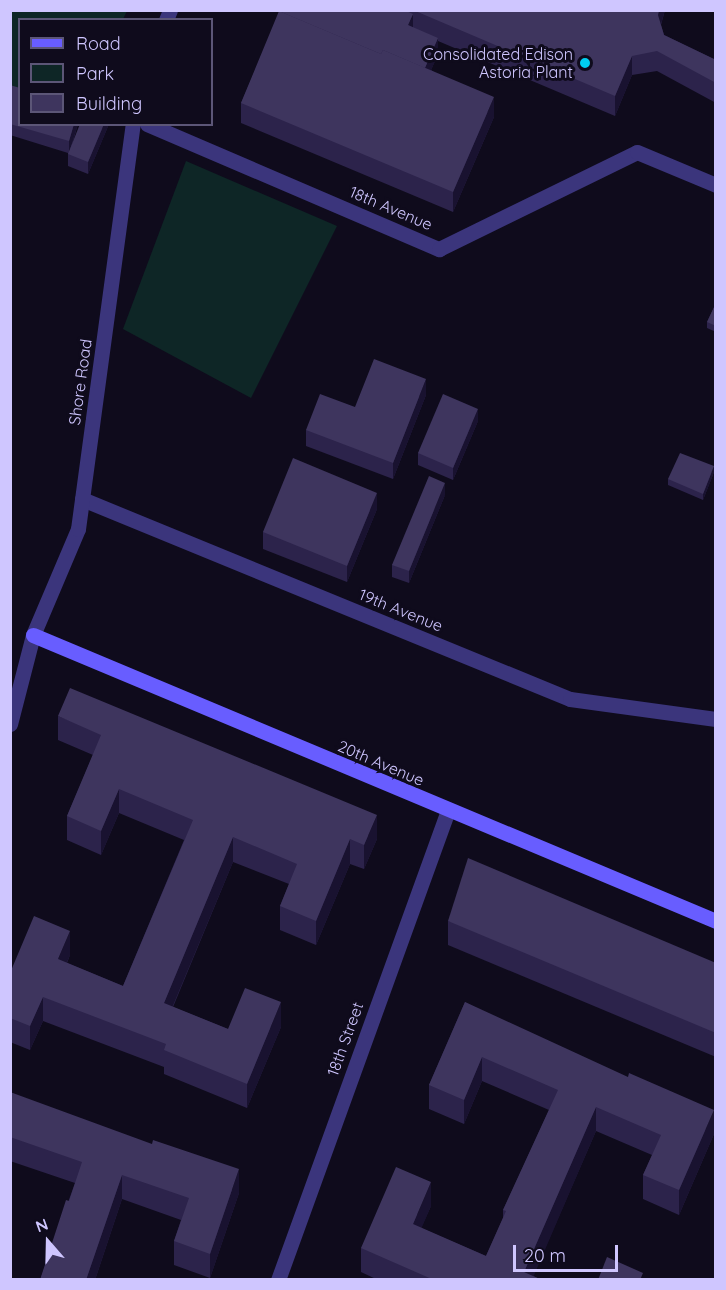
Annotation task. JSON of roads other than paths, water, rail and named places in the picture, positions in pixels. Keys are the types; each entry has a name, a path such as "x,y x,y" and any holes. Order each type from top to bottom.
{"street":[{"name":"Shore Road","path":"10,724 33,635 78,529 133,126"},
{"name":"18th Avenue","path":"152,126 439,249 637,152 716,185"},
{"name":"19th Avenue","path":"82,499 570,699 716,719"},
{"name":"20th Avenue","path":"33,635 448,811 716,921"},
{"name":"18th Street","path":"278,1280 448,811"}],"place":[{"name":"Consolidated Edison Astoria Plant","path":"585,63"}]}
